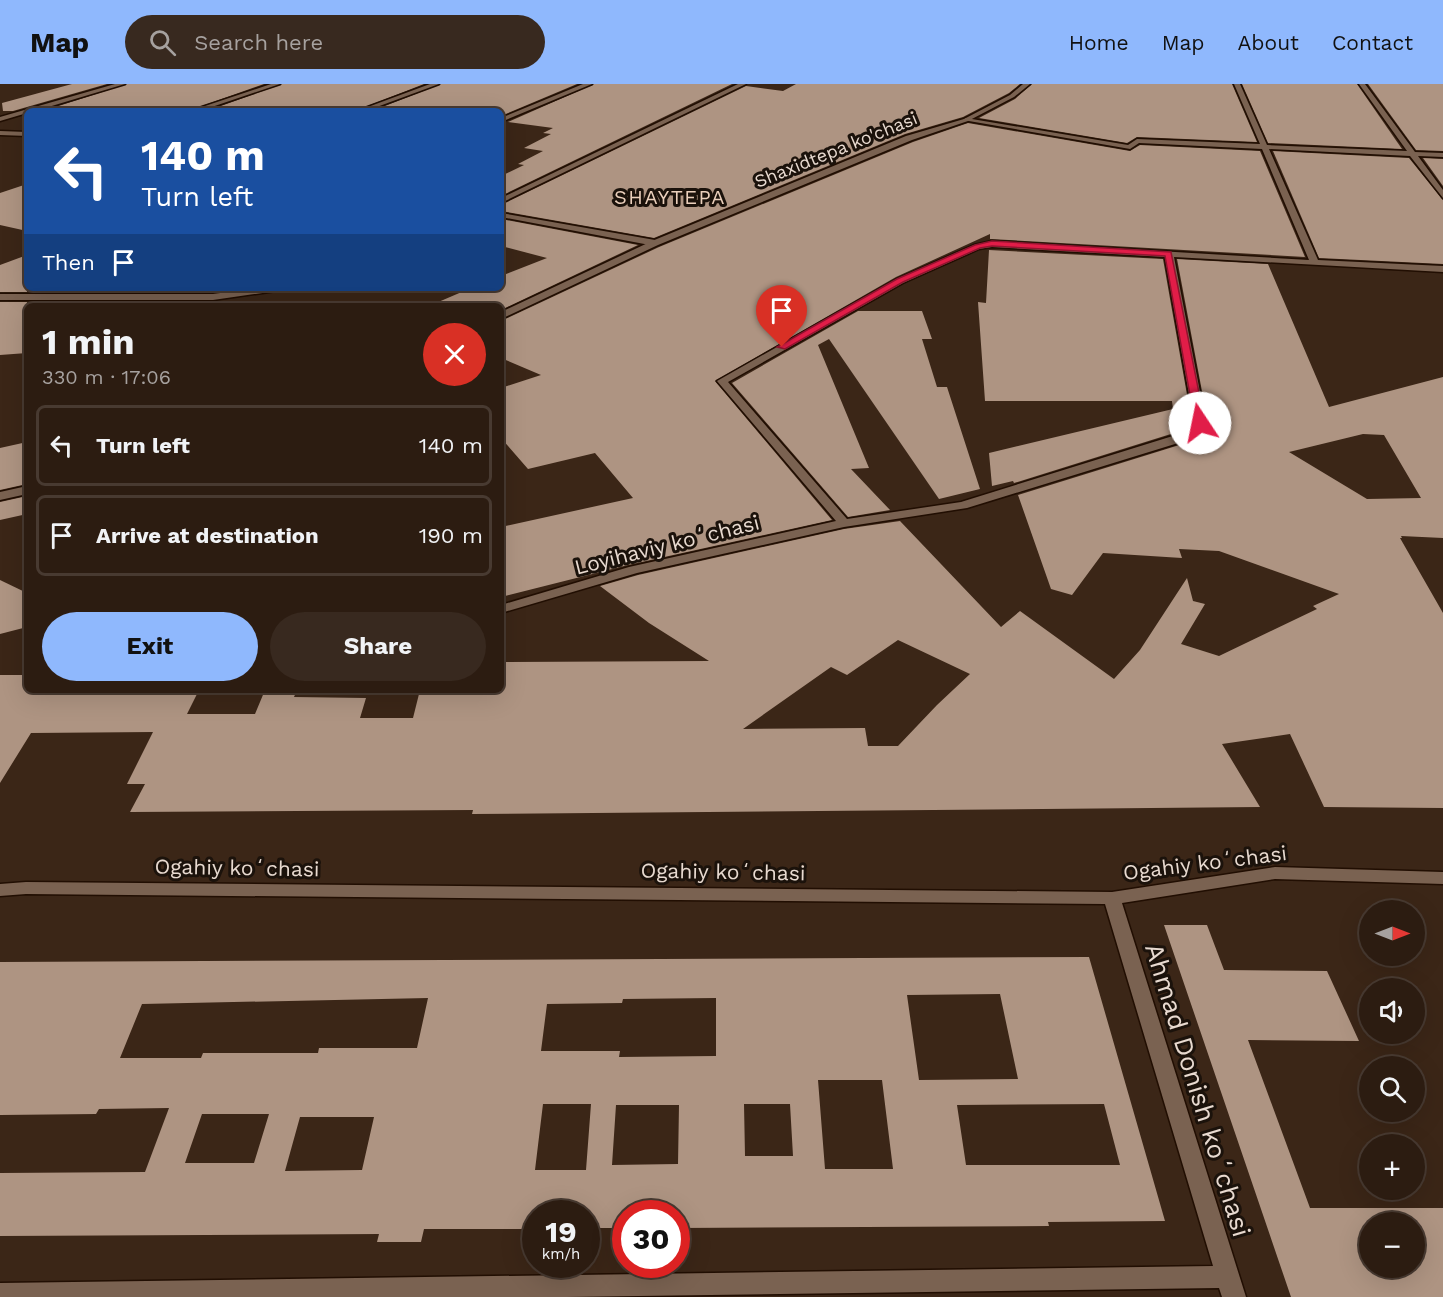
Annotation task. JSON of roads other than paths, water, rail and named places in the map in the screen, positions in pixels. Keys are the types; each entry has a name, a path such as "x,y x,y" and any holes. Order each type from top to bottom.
{"street":[{"path":"38,108 122,84"},
{"path":"202,108 277,84"},
{"path":"368,108 436,84"},
{"path":"504,119 589,84"},
{"path":"504,200 744,84"},
{"name":"Shaxidtepa ko'chasi","path":"504,315 655,243 909,138 966,120 1012,96 1027,84"},
{"path":"1237,84 1315,263"},
{"path":"1362,84 1443,196"},
{"path":"0,119 24,112"},
{"path":"966,120 1130,147 1137,141 1443,155"},
{"path":"0,133 24,134"},
{"path":"0,144 15,133"},
{"path":"504,216 655,243"},
{"path":"844,523 722,381 900,281 977,246 992,244 1443,269"},
{"name":"Loyihaviy koʻchasi","path":"504,608 634,570 844,523 963,505 1184,438 1197,432 1200,423 1169,254"},
{"path":"0,297 213,297 255,291"},
{"path":"0,496 24,491"},
{"name":"Ogahiy koʻchasi","path":"0,890 50,888 1112,898 1275,873 1443,878"},
{"name":"Ahmad Donish koʻchasi","path":"1112,898 1230,1287"},
{"path":"0,1294 1230,1287"}],"district":[{"name":"SHAYTEPA","path":"670,197"}]}
